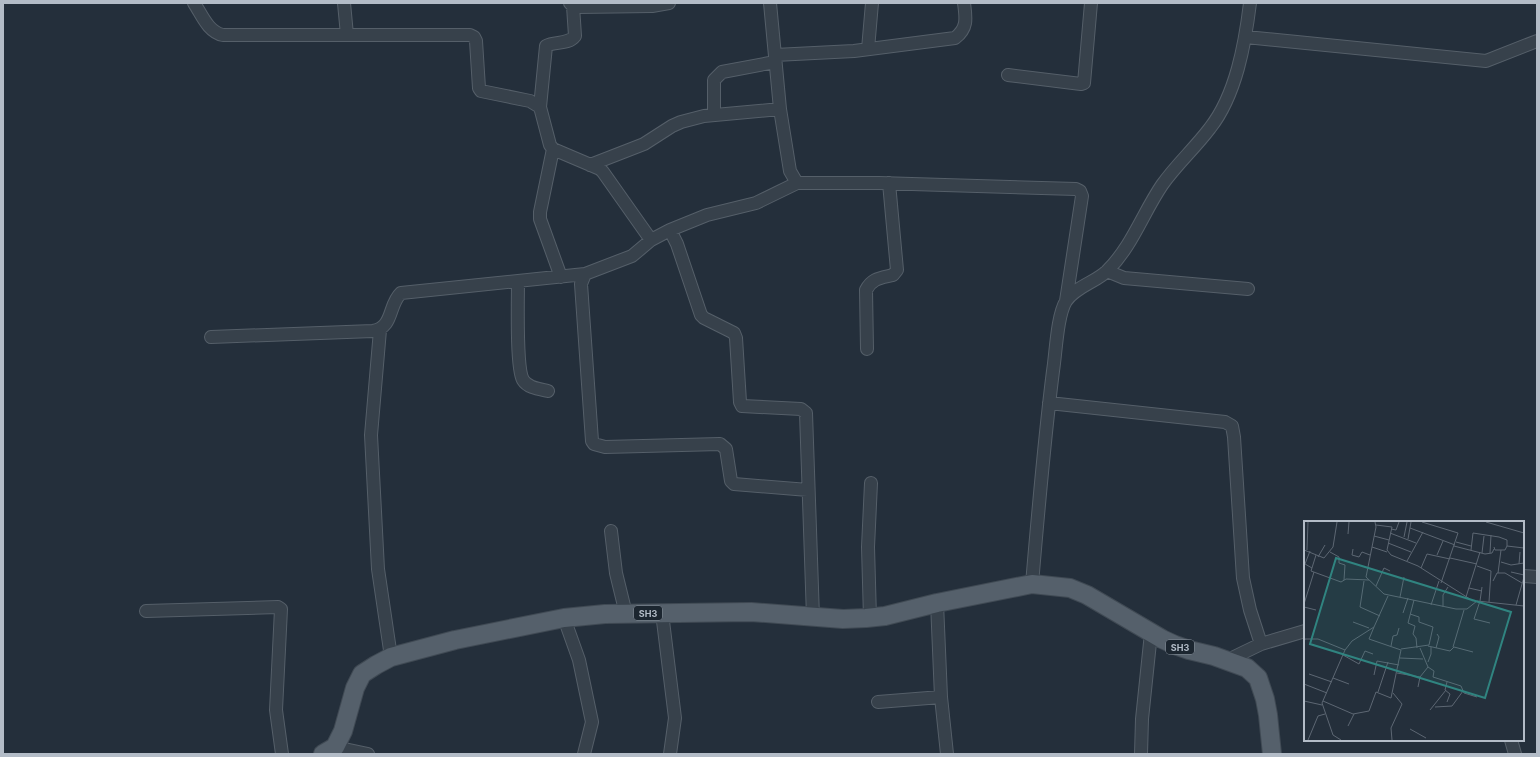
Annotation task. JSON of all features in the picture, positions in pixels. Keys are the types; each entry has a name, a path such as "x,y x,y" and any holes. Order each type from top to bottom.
{"main road":[{"name":"SH3","path":"329,750 343,731 354,688 362,674 391,657 455,640 583,615 751,612 843,619 870,618 1032,584 1070,588 1087,595 1151,633 1175,645 1228,660 1247,668 1258,678 1265,699 1272,754"}],"street":[{"path":"194,3 211,29 215,33 223,35 470,35 474,37 476,41 479,88 481,91 530,101 540,107"},
{"path":"344,3 347,35"},
{"path":"651,240 603,172 553,149 550,145 540,107 546,46 555,42 568,41 575,36 571,5 645,6 669,3"},
{"path":"770,3 780,109 790,171 797,183"},
{"path":"868,49 872,3"},
{"path":"714,115 714,80 716,76 722,72 775,58 854,51 955,38 961,33 966,24 964,3"},
{"path":"1008,76 1081,84 1084,83 1091,3"},
{"path":"1066,300 1082,286 1107,271 1135,233 1162,185 1215,121 1229,97 1246,37 1250,3"},
{"path":"1246,37 1486,61 1537,41"},
{"path":"590,165 644,144 681,122 714,115 780,109"},
{"path":"553,149 540,212 540,219 561,277"},
{"path":"211,337 380,330 386,325 397,297 401,293 585,274 632,256 651,240 670,230 707,215 756,203 797,183 889,183 1076,189 1080,191 1082,196 1066,300 1059,320 1042,467 1032,584"},
{"path":"867,348 866,290 870,282 875,279 893,275 897,270 889,183"},
{"path":"670,230 677,244 701,315 734,333 736,338 740,402 742,406 801,409 806,413 813,617"},
{"path":"1107,271 1124,278 1248,289"},
{"path":"585,274 581,284 592,441 594,444 605,447 720,444 726,449 731,481 734,484 808,490"},
{"path":"518,281 519,356 521,375 523,381 531,387 548,391"},
{"path":"380,330 371,435 378,569 391,657"},
{"path":"1049,403 1225,422 1232,426 1234,437 1243,578 1250,610 1261,644"},
{"path":"870,618 868,547 871,483"},
{"path":"611,531 616,573 626,614"},
{"path":"1524,576 1537,576"},
{"path":"938,603 941,697 947,754"},
{"path":"146,611 278,607 281,609 276,710 282,754"},
{"path":"662,613 675,718 670,754"},
{"path":"564,618 579,660 591,712 591,729 584,754"},
{"path":"1228,660 1261,644 1304,631"},
{"path":"1140,754 1151,633"},
{"path":"878,702 941,697"},
{"path":"1511,741 1515,754"},
{"path":"329,750 368,754"}]}
